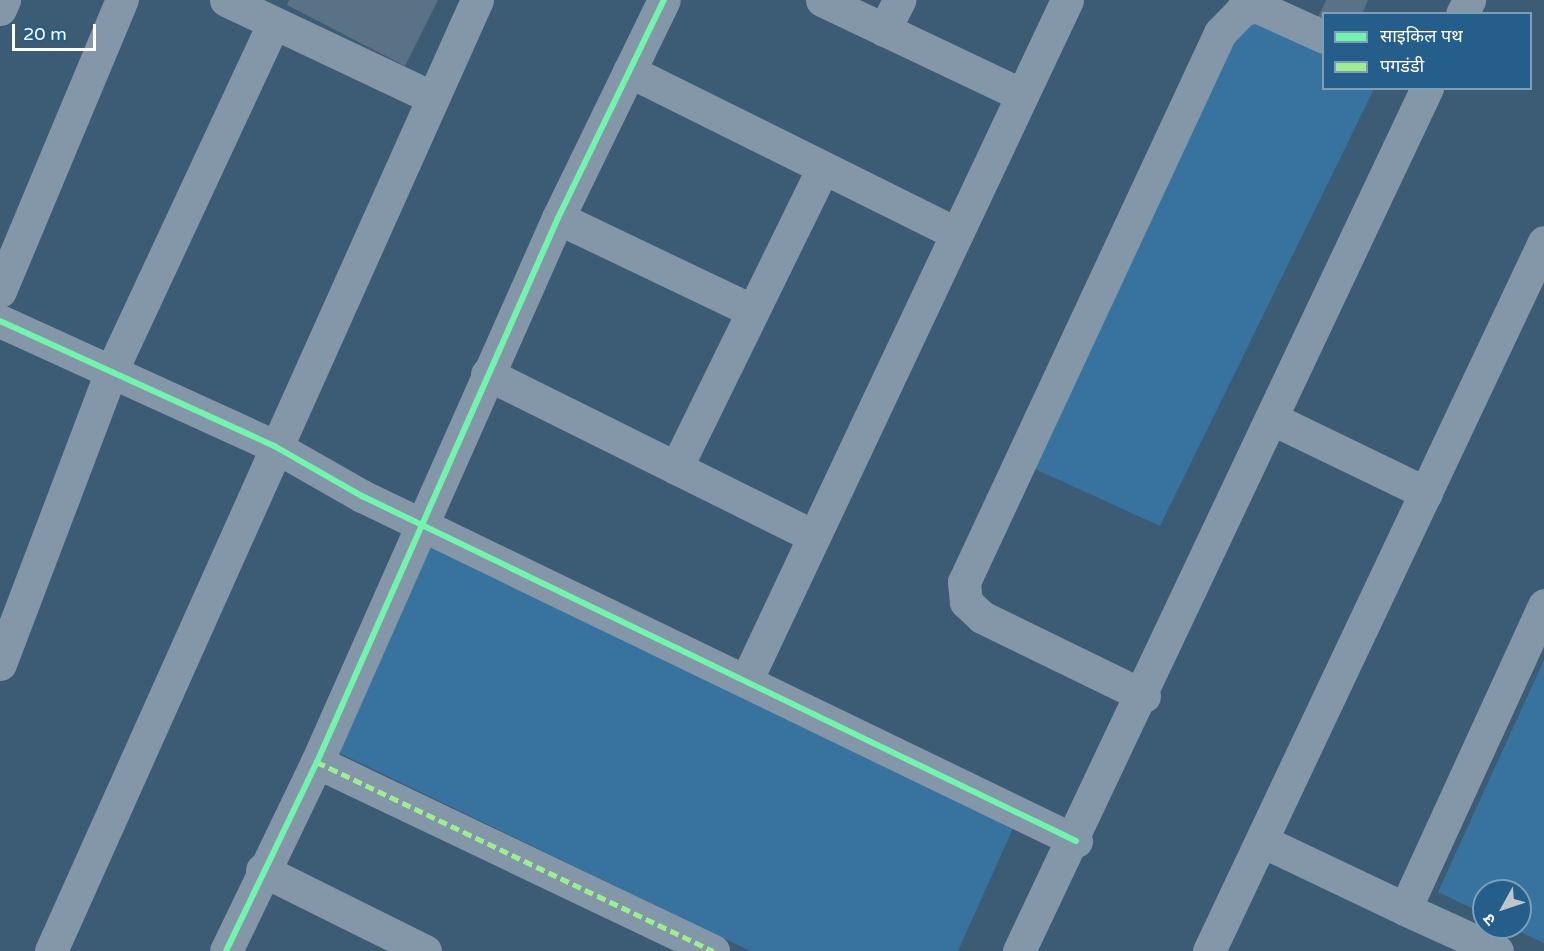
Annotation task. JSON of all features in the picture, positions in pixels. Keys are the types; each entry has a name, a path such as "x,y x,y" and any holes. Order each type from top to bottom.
{"street":[{"path":"0,9 4,0"},
{"path":"0,291 122,0"},
{"path":"226,0 433,98"},
{"path":"51,951 477,0"},
{"path":"226,951 262,870 317,762 419,524 558,218 664,0"},
{"path":"822,0 1022,95"},
{"path":"884,30 899,0"},
{"path":"746,681 1066,0"},
{"path":"1144,696 982,617 966,602 964,582 1220,33 1242,10 1256,6 1322,37"},
{"path":"0,664 110,374 274,23"},
{"path":"629,71 957,234"},
{"path":"1019,951 1076,841 1426,90"},
{"path":"676,468 823,168"},
{"path":"558,218 753,311"},
{"path":"1209,951 1544,242"},
{"path":"0,321 110,374 276,447 419,524 1076,841"},
{"path":"487,374 814,536"},
{"path":"1273,419 1426,492"},
{"path":"1406,909 1544,605"},
{"path":"317,762 712,951"},
{"path":"1262,841 1497,951"},
{"path":"262,870 425,951"}],"shaded area":[{"path":"1244,18 1322,53 1322,90 1374,90 1160,526 1035,469"},
{"path":"423,535 1014,826 958,951 750,951 333,750"},
{"path":"1544,660 1544,943 1532,937 1532,879 1472,879 1472,908 1438,892"}],"building":[{"path":"289,0 438,0 405,66 287,5"},
{"path":"1326,0 1368,0 1363,12 1322,12 1322,25 1316,22"}],"marked path":[{"path":"317,762 713,951"}],"cycle path":[{"path":"226,951 317,762 558,218 664,0"},
{"path":"0,321 276,447 362,496 1076,841"}]}
